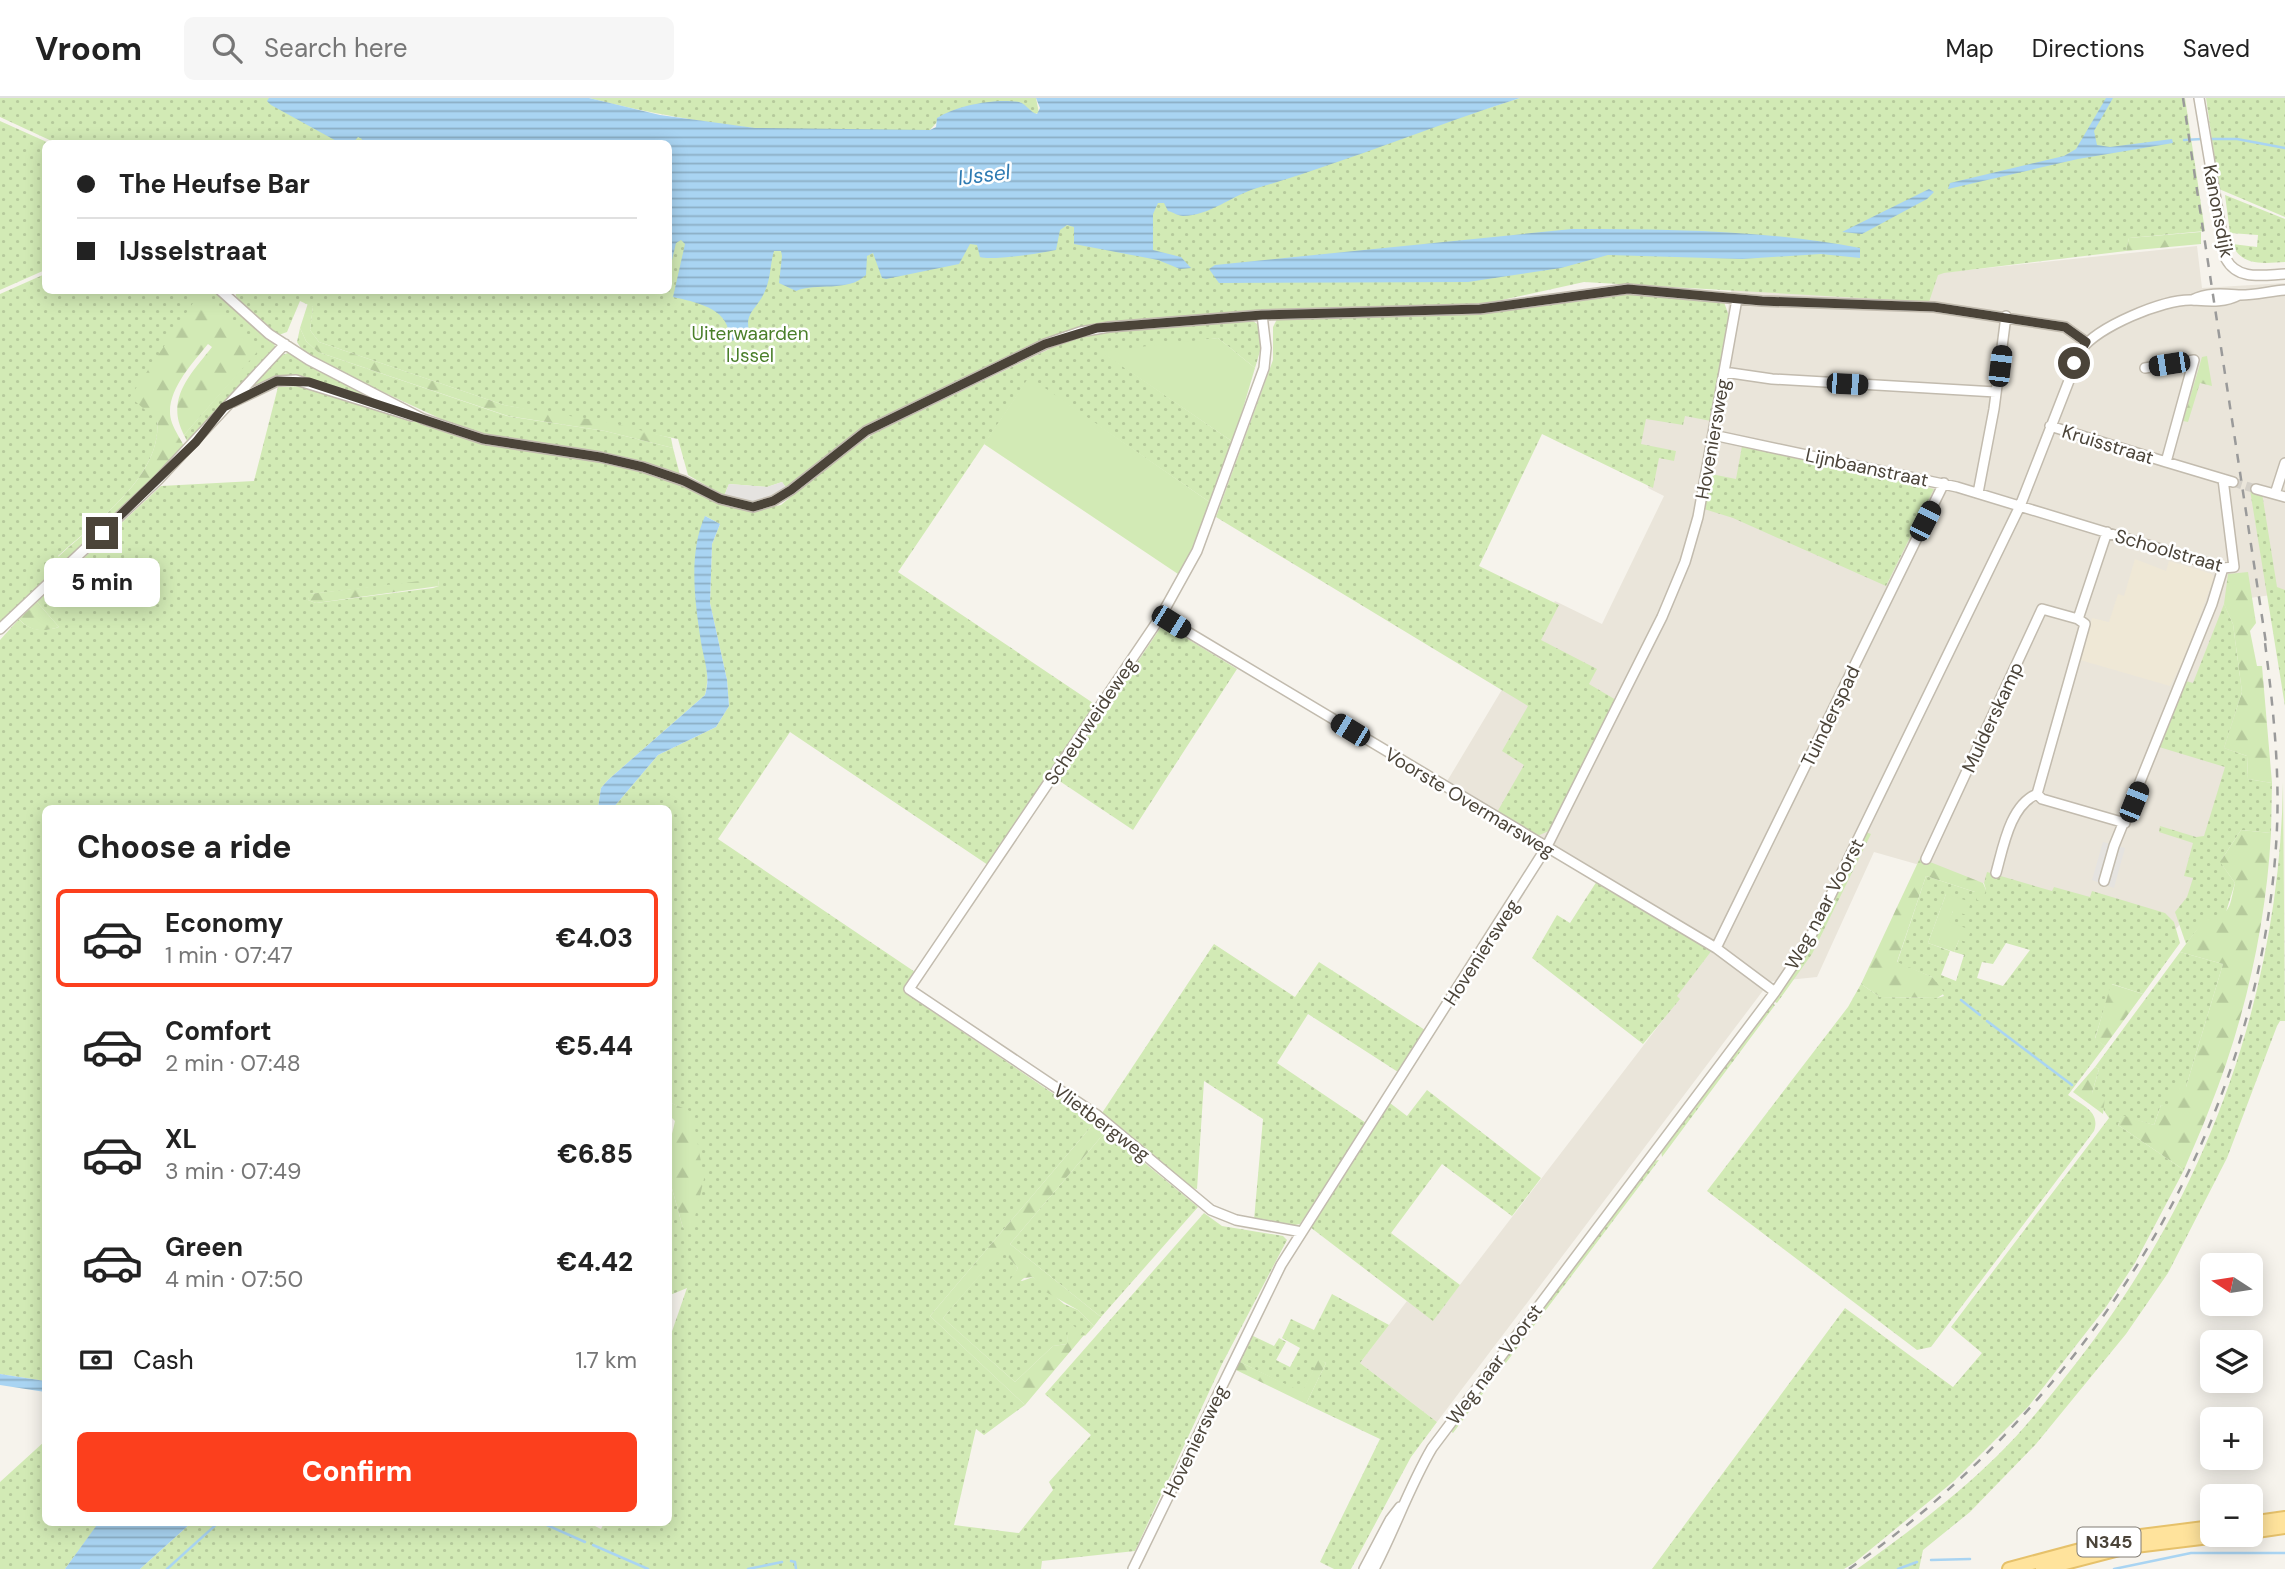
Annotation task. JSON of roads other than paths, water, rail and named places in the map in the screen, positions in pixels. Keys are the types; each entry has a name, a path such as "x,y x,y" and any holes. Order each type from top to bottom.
{"main road":[{"path":"2263,1521 2285,1518"},
{"path":"2263,1530 2285,1527"},
{"name":"N345","path":"2009,1569 2125,1538 2200,1529"},
{"name":"N345","path":"2042,1569 2127,1547 2200,1538"}],"street":[{"name":"Kanonsdijk","path":"2199,98 2221,243 2228,263 2239,273 2251,276 2285,274"},
{"path":"224,407 257,388 277,381 296,380 483,439 600,457 643,467 684,481 720,499 753,507 773,501 866,431 1070,334 1109,327 1262,315 1480,309 1628,289 1737,299 1917,305 2006,316 2065,327 2086,342 2140,312 2192,300 2202,295 2228,292 2239,295 2285,290"},
{"path":"225,294 285,344 315,364 423,419"},
{"name":"Hoveniersweg","path":"1133,1569 1257,1311 1302,1232 1546,848 1646,650 1679,578 1698,517 1737,299"},
{"name":"Scheurweideweg","path":"909,989 1161,616 1197,551 1258,385 1266,356 1262,315"},
{"path":"1979,493 2006,316"},
{"name":"Weg naar Voorst","path":"1374,1569 1397,1524 1402,1505 1422,1464 1445,1429 1775,992 1814,931 2020,506 2071,370 2086,342"},
{"path":"0,629 196,442 224,407 285,344"},
{"name":"Kruisstraat","path":"2145,368 2194,360 2166,462"},
{"path":"1724,372 1763,379 1996,392"},
{"name":"Kruisstraat","path":"2050,426 2228,480"},
{"name":"Lijnbaanstraat","path":"1713,435 1944,484 2020,506"},
{"path":"2256,489 2280,496 2285,463"},
{"name":"Schoolstraat","path":"2020,506 2223,568 2234,567 2228,480"},
{"name":"Tuinderspad","path":"1716,948 1944,484"},
{"path":"2037,794 2085,624 2078,619 2106,533"},
{"path":"2104,881 2114,846 2209,613 2223,568"},
{"name":"Mulderskamp","path":"1926,859 2042,609 2078,619"},
{"name":"Voorste Overmarsweg","path":"1161,616 1716,948 1775,992"},
{"path":"2037,794 2042,799 2125,823"},
{"path":"1996,873 2008,831 2026,798 2037,794"},
{"name":"Vlietbergweg","path":"909,989 1097,1115 1212,1210 1236,1220 1302,1232"},
{"name":"Weg naar Voorst","path":"1364,1569 1390,1520 1402,1505"}],"water":[{"name":"IJssel","path":"269,98 589,98 660,115 755,128 930,130 936,127 937,118 945,113 988,102 1019,102 1037,114 1040,108 1036,98 1520,98 1248,191 1202,213 1181,216 1168,211 1164,203 1158,203 1153,214 1153,250 1181,257 1191,268 1180,269 1158,260 1074,244 1074,227 1067,225 1060,230 1056,250 986,258 980,257 977,245 970,244 959,264 886,279 882,278 873,253 867,256 866,275 850,284 796,291 779,283 782,256 781,251 774,251 767,286 749,317 751,338 728,341 725,321 719,314 702,305 673,297 685,244 681,240 676,243 672,260 672,140 362,140 358,137 356,140 335,140 267,101"},
{"path":"2106,98 2113,98 2094,131 2097,145 2110,147 2172,139 2173,143 2078,159 1948,189 1950,183 2064,156 2076,149"},
{"path":"1929,189 1934,192 1927,199 1862,234 1842,232"},
{"path":"1572,229 1681,230 1789,237 1860,248 1860,258 1821,254 1742,259 1608,255 1561,268 1468,282 1219,283 1209,269 1215,265"},
{"path":"705,516 720,524 712,544 710,603 727,680 729,706 716,727 658,755 616,805 598,805 601,788 608,780 705,695 707,675 694,578 700,530"},
{"path":"0,1374 42,1381 42,1392 0,1385"},
{"path":"96,1526 188,1526 140,1569 65,1569"}],"waterway":[{"path":"2184,140 2202,139"},
{"path":"2209,139 2237,139 2285,148"},
{"path":"1961,1000 1980,1015"},
{"path":"1987,1021 2072,1085"},
{"path":"167,1569 215,1526"},
{"path":"549,1526 585,1542"},
{"path":"593,1545 648,1569"},
{"path":"2114,1569 2191,1553 2285,1553"},
{"path":"1931,1560 1970,1559"},
{"path":"791,1561 795,1562 796,1569"},
{"path":"748,1569 782,1562"},
{"path":"1898,1569 1917,1562"}],"tunnel":[{"path":"2233,482 2256,489"}],"railway":[{"path":"2183,98 2266,643"},
{"path":"1849,1569 1934,1502 2012,1427 2083,1344 2144,1255 2194,1159 2234,1059 2262,954 2277,819 2277,766 2264,635"}],"park label":[{"name":"Uiterwaarden IJssel","path":"750,344"}]}
